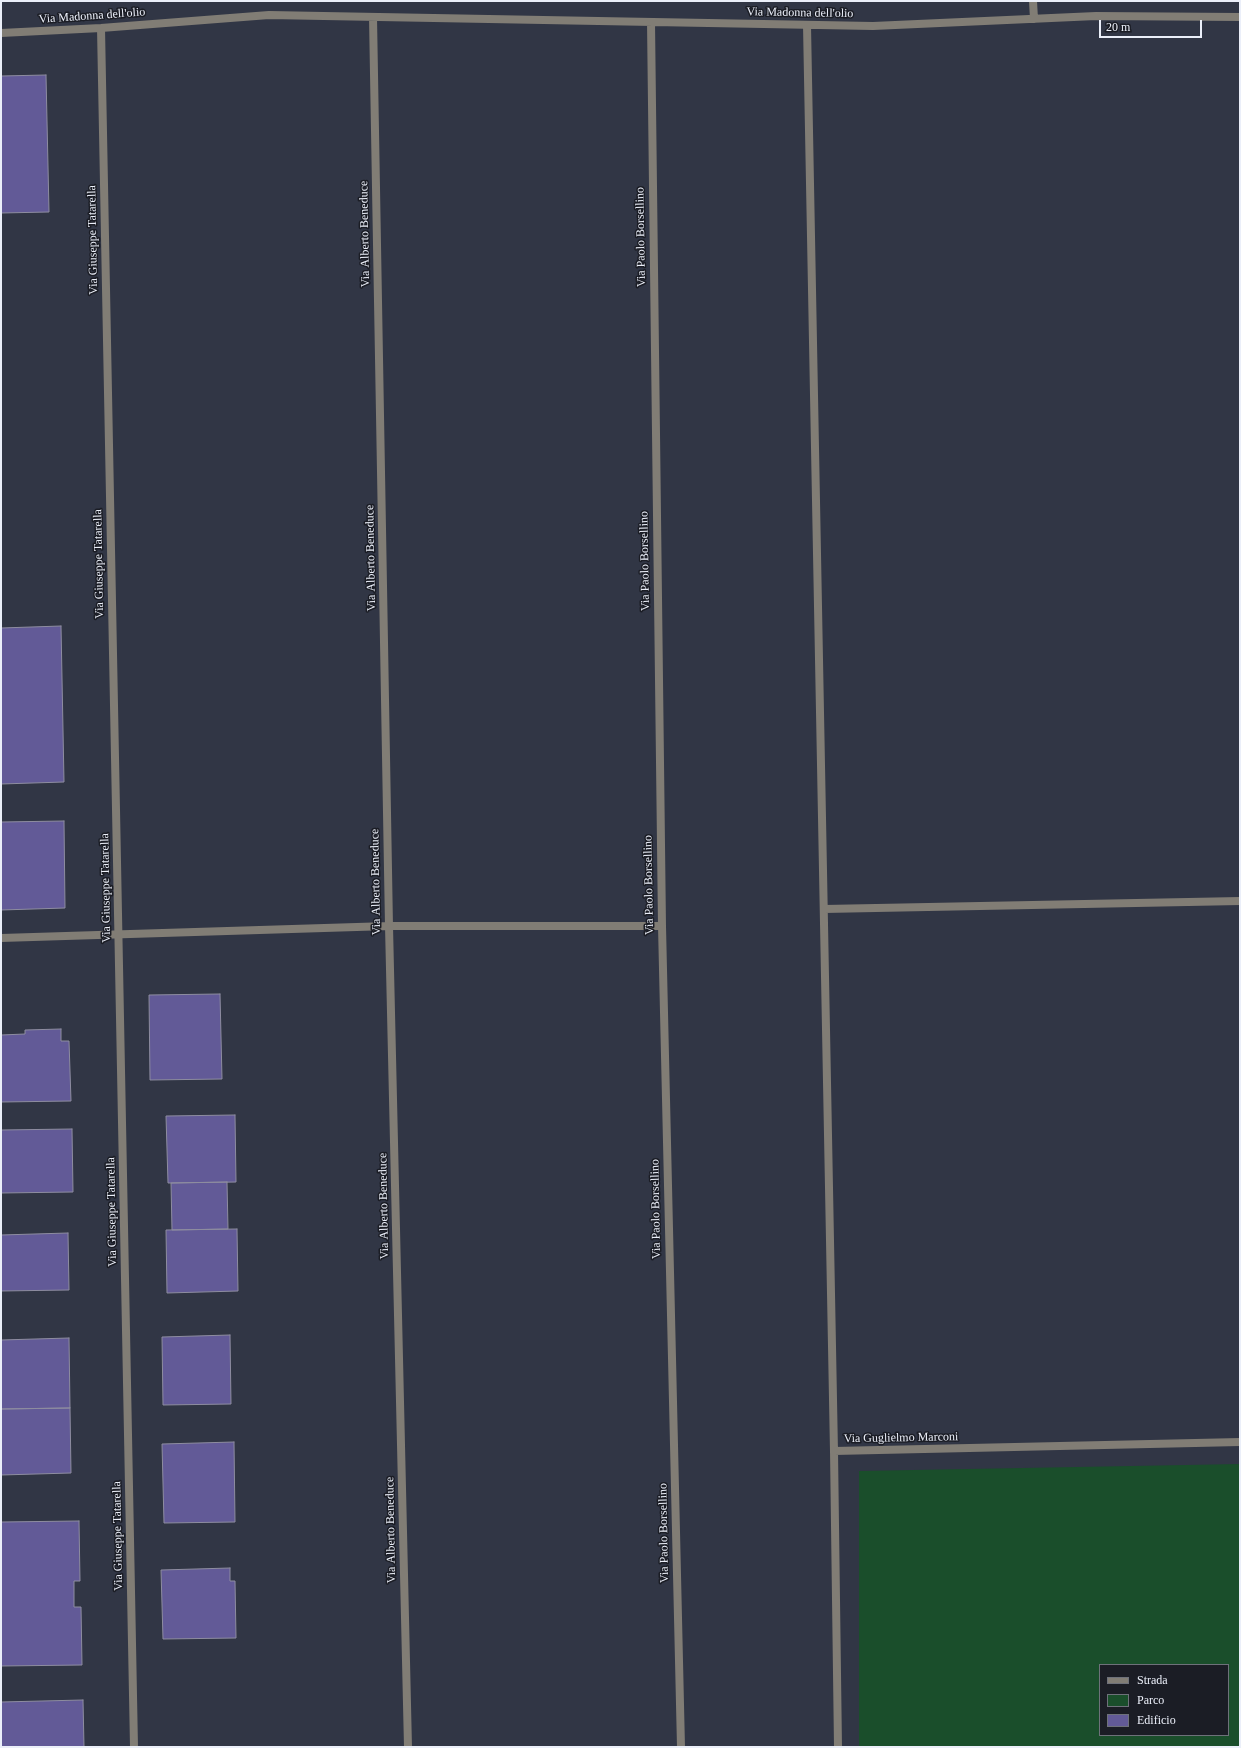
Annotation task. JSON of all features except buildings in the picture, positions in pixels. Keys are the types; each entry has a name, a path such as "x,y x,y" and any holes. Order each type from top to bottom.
{"street":[{"path":"1033,1 1034,19"},
{"name":"Via Madonna dell'olio","path":"1,33 101,28 269,15 874,26 1096,16 1240,17"},
{"name":"Via Alberto Beneduce","path":"374,17 389,926 408,1747"},
{"name":"Via Paolo Borsellino","path":"651,22 662,926 681,1747"},
{"path":"807,25 834,1451"},
{"name":"Via Giuseppe Tatarella","path":"101,28 134,1747"},
{"path":"824,909 1240,901"},
{"path":"1,938 389,926 662,926"},
{"name":"Via Guglielmo Marconi","path":"838,1747 834,1451 1240,1442"}],"green space":[{"path":"1240,1464 1240,1747 859,1747 859,1471"}]}
